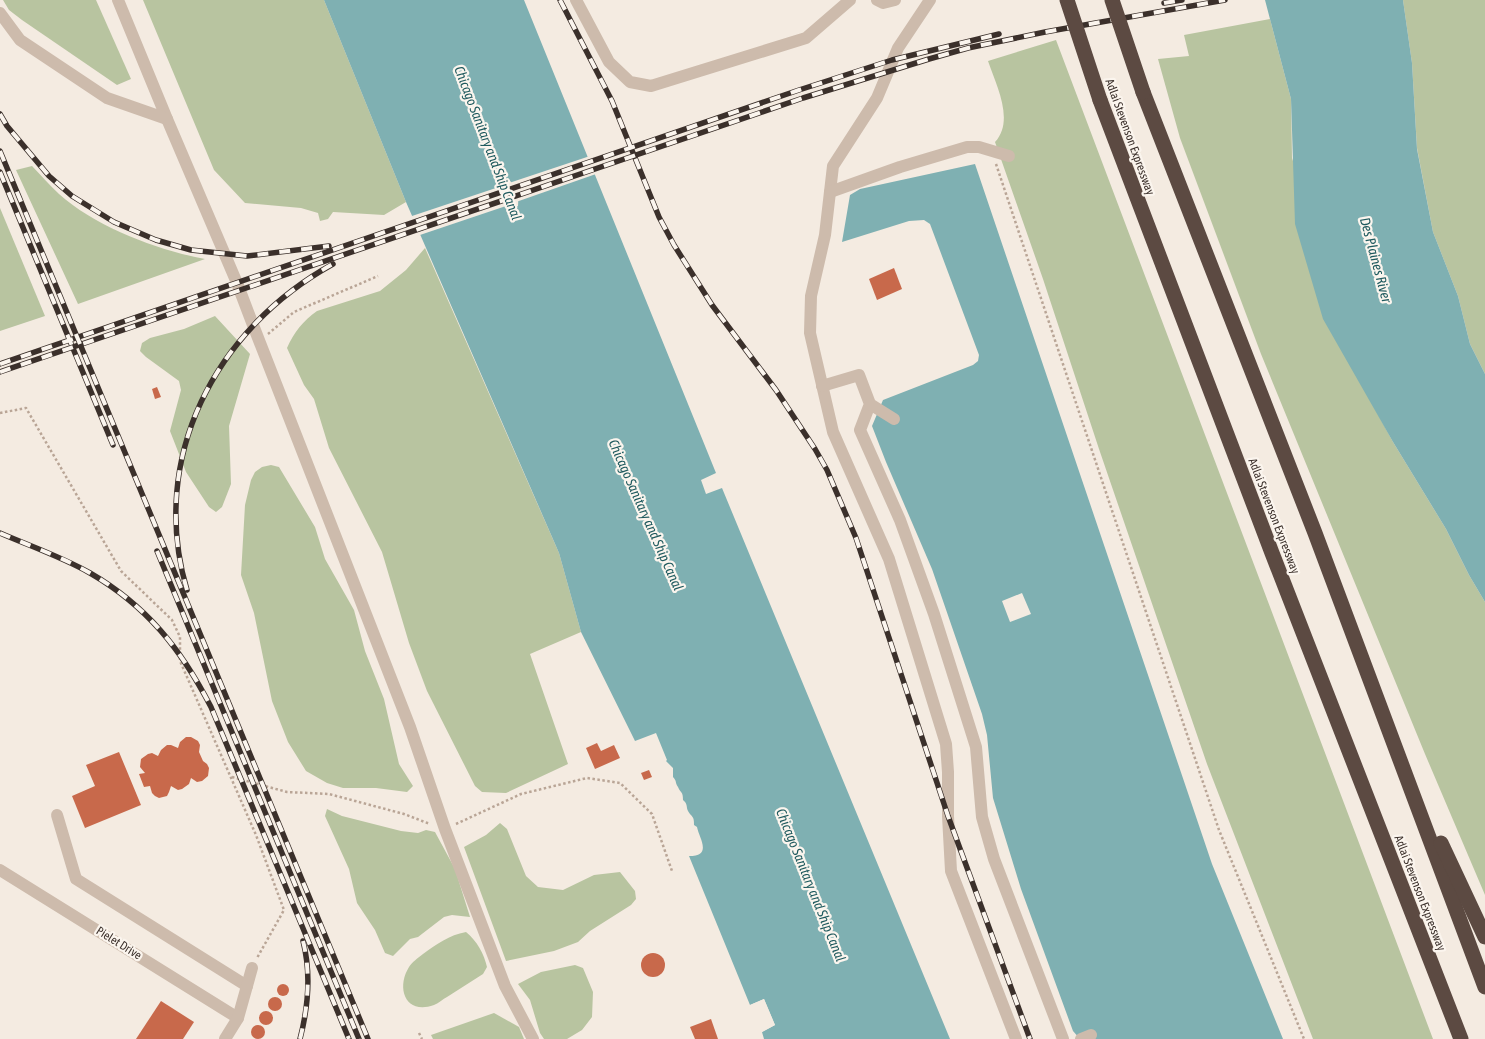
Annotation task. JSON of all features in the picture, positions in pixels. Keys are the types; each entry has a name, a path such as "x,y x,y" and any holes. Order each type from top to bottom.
{"highway":[{"name":"Adlai Stevenson Expressway","path":"1067,0 1100,100 1272,553 1461,1039"},
{"path":"1112,0 1143,92 1315,533 1485,987"},
{"path":"1395,748 1485,937"}],"street":[{"path":"118,0 166,119 238,283 410,727 445,829 505,986 533,1039"},
{"path":"576,0 609,62 630,82 651,86 806,38 850,0"},
{"path":"878,0 883,3 895,0"},
{"path":"930,0 898,48 877,98 833,166 825,235 811,296 810,333 833,432 889,559 946,744 951,870 1016,1039"},
{"path":"0,13 20,40 108,98 166,119"},
{"path":"830,192 900,167 967,147 980,147 1009,156"},
{"path":"822,386 859,375 870,404 894,419"},
{"path":"870,404 860,430 900,520 934,614 976,746 982,817 994,859 1063,1039"},
{"path":"57,815 76,878 247,986"},
{"name":"Pielet Drive","path":"0,870 238,1018"},
{"path":"225,1039 238,1018 252,968"}],"path":[{"path":"992,151 1219,830 1304,1039"},
{"path":"259,341 294,312 378,276"},
{"path":"0,413 26,408 121,571 172,620 180,637 180,662 256,835 284,910 252,968"},
{"path":"230,777 287,792 329,794 404,814 445,829 521,794 587,778 620,783 652,814 672,871"},
{"path":"419,1033 422,1039"}],"green space":[{"path":"3,0 96,0 131,79 117,85 22,20 9,10"},
{"path":"143,0 324,0 406,202 384,215 333,212 328,219 320,221 318,213 301,208 245,203 214,170"},
{"path":"1403,0 1485,0 1485,374 1470,344 1458,296 1433,232 1417,148 1412,63"},
{"path":"1270,19 1291,99 1292,158 1367,394 1393,442 1446,529 1485,602 1485,895 1261,354 1180,138 1158,59 1189,56 1184,35"},
{"path":"1056,40 1433,1039 1313,1039 1207,764 995,142 1001,133 1004,113 999,91 988,61"},
{"path":"32,166 55,191 74,206 109,227 167,250 205,259 78,304 16,170"},
{"path":"0,208 45,316 0,331"},
{"path":"425,248 559,553 581,632 530,654 568,764 506,793 482,792 475,786 427,691 409,643 382,552 329,448 314,399 304,385 287,348 299,327 317,311 380,291 406,270"},
{"path":"215,316 250,354 229,426 231,484 222,507 216,512 209,507 186,472 170,431 181,390 179,381 140,351 142,343 150,338 184,329"},
{"path":"271,465 279,467 315,527 325,559 354,610 365,651 384,699 399,764 413,786 407,792 376,788 343,788 327,783 306,771 288,742 272,701 254,613 241,575 245,505 251,480 255,472 262,467"},
{"path":"327,809 342,816 401,831 418,833 426,830 435,832 455,869 470,917 452,915 444,917 418,937 410,939 393,956 385,953 375,930 357,903 349,869 325,816"},
{"path":"500,823 507,829 526,876 538,887 563,890 594,875 620,872 635,891 636,899 631,905 590,931 578,942 554,951 506,961 464,847 486,835"},
{"path":"466,932 477,944 484,957 487,967 483,974 434,1005 424,1007 410,1003 406,998 403,983 410,965 443,940"},
{"path":"575,965 583,968 593,992 592,1017 582,1030 567,1039 544,1039 540,1033 530,1000 518,984 541,972"},
{"path":"494,1013 519,1027 524,1039 433,1039 431,1035"}],"water":[{"name":"Chicago Sanitary and Ship Canal","path":"324,0 524,0 716,473 701,480 706,494 722,488 950,1039 764,1039 762,1032 775,1025 764,999 750,1005 689,856 701,853 703,846 697,827 694,825 693,818 673,777 673,768 666,761 656,733 635,741 581,632 559,553 406,202","holes":["508,179 513,185 518,198 518,206 509,209 500,188 501,181"]},
{"name":"Des Plaines River","path":"1265,0 1403,0 1412,63 1417,149 1433,232 1458,296 1470,344 1485,374 1485,602 1446,529 1393,442 1323,319 1295,224 1291,99"},
{"path":"975,164 1212,864 1283,1039 1080,1039 1073,1031 1021,889 993,798 987,735 982,714 932,569 872,426 883,400 973,365 978,361 979,355 930,224 924,220 909,221 842,242 850,195 860,189","holes":["1022,593 1031,614 1010,622 1002,601"]}],"pier":[{"path":"590,156 596,174 516,202 512,186 509,183"},
{"path":"502,186 509,205 417,236 409,217"},
{"path":"764,999 775,1025 762,1032 761,1030 772,1024 763,1002 751,1007 750,1005"}],"building":[{"path":"894,268 902,289 877,300 869,279"},
{"path":"157,387 161,397 155,399 152,389"},
{"path":"186,737 191,737 198,741 200,745 199,752 209,768 208,776 202,781 197,782 191,778 189,784 182,789 178,790 171,786 167,796 159,798 152,793 150,786 144,787 139,774 145,773 140,767 141,759 152,753 158,756 167,745 178,748 180,742"},
{"path":"597,743 601,751 614,745 620,758 595,769 586,748"},
{"path":"119,752 141,805 85,828 72,796 95,786 86,765"},
{"path":"649,770 652,777 644,780 641,773"},
{"path":"653,953 658,954 664,960 664,970 658,976 653,977 648,976 642,970 641,965 642,960 648,954"},
{"path":"281,984 285,984 289,990 285,996 281,996 277,992 277,988"},
{"path":"275,997 280,999 282,1004 280,1009 275,1011 270,1009 268,1004 270,999"},
{"path":"161,1001 194,1022 183,1039 136,1039"},
{"path":"266,1011 271,1013 273,1018 271,1023 266,1025 261,1023 259,1018 261,1013"},
{"path":"711,1019 718,1039 695,1039 690,1027"},
{"path":"258,1025 263,1027 265,1032 263,1037 258,1039 253,1037 251,1032 253,1027"}],"railway":[{"path":"560,0 612,101 659,217 674,245 712,305 776,390 827,470 856,538 948,816 1030,1039"},
{"path":"1164,3 1182,0"},
{"path":"0,372 803,98 929,59 968,48 1045,32 1225,0"},
{"path":"0,364 799,90 892,60 999,34"},
{"path":"0,114 7,126 49,176 72,196 114,222 156,240 191,250 247,256 329,246"},
{"path":"0,151 368,1039"},
{"path":"0,172 113,445"},
{"path":"187,590 177,541 177,493 185,446 201,402 225,361 255,324 291,291 333,264"},
{"path":"0,533 68,562 110,586 145,615 175,648 200,686 211,707 349,1039"},
{"path":"157,551 359,1039"},
{"path":"300,1039 308,990 307,965 303,941"}]}
